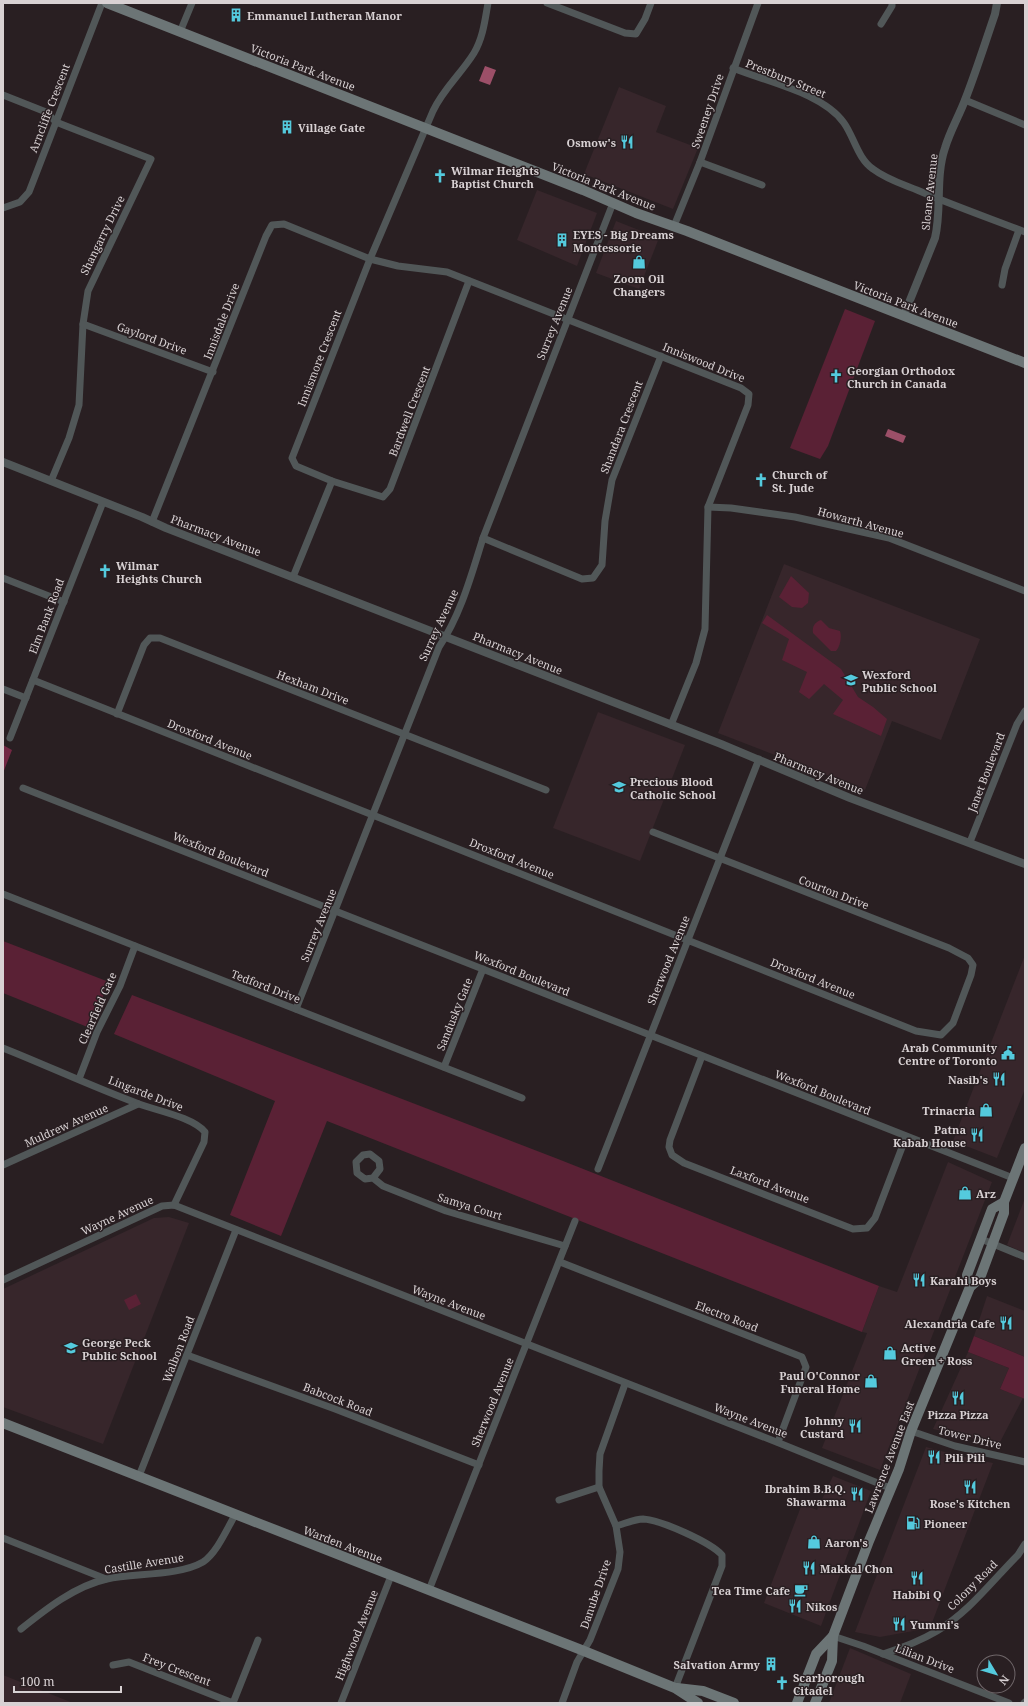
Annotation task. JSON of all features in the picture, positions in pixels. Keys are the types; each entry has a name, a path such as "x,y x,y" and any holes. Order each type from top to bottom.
{"main road":[{"name":"Victoria Park Avenue","path":"107,3 613,203 1025,363"},
{"name":"Lawrence Avenue East","path":"815,1703 832,1661 833,1636 890,1488 899,1469 911,1431 970,1287 980,1278 1004,1213 1004,1202 1025,1148"},
{"name":"Lawrence Avenue East","path":"970,1287 967,1275 992,1209 1004,1202"},
{"name":"Warden Avenue","path":"3,1423 584,1651 675,1688 698,1703"},
{"name":"Lawrence Avenue East","path":"797,1703 816,1654 833,1636"},
{"name":"Warden Avenue","path":"675,1688 703,1691 734,1703"}],"street":[{"name":"Arncliffe Crescent","path":"3,208 20,202 29,192 102,3"},
{"path":"180,32 192,3"},
{"name":"Innismore Crescent","path":"332,481 296,466 292,458 370,258 439,97 475,52 482,34 488,3"},
{"path":"547,3 625,33 636,34 645,19 651,3"},
{"name":"Sweeney Drive","path":"674,226 700,162 733,68 758,3"},
{"path":"881,24 892,6 892,3"},
{"name":"Sloane Avenue","path":"904,315 935,238 944,148 965,100 995,14 997,3"},
{"name":"Prestbury Street","path":"733,68 816,99 830,108 844,123 871,169 885,177 1022,231"},
{"name":"Shangarry Drive","path":"3,95 46,112 56,122 151,159 88,291 83,324 79,405 69,438 50,481"},
{"path":"965,100 1025,125"},
{"path":"700,162 762,185"},
{"name":"Surrey Avenue","path":"296,1009 439,647 454,623 483,538 613,203"},
{"name":"Innisdale Drive","path":"152,522 266,236 272,225 284,224 370,258"},
{"path":"1002,285 1005,269 1022,231"},
{"name":"Inniswood Drive","path":"370,258 398,266 446,272 741,388 749,394 748,405 708,507 705,629 696,663 671,725"},
{"name":"Bardwell Crescent","path":"332,481 383,497 390,489 470,281"},
{"name":"Gaylord Drive","path":"83,324 213,372"},
{"name":"Shandara Crescent","path":"483,538 582,579 594,578 602,565 605,521 612,480 661,356"},
{"name":"Pharmacy Avenue","path":"3,462 152,522 294,576 759,759 850,798 1025,864"},
{"path":"294,576 332,481"},
{"name":"Elm Bank Road","path":"10,738 103,502"},
{"name":"Howarth Avenue","path":"708,507 731,508 795,517 889,538 1025,591"},
{"path":"3,578 64,602"},
{"name":"Hexham Drive","path":"117,714 144,646 150,638 160,638 546,790"},
{"name":"Droxford Avenue","path":"32,680 916,1031 941,1035 953,1023 963,996"},
{"path":"3,689 26,698"},
{"name":"Janet Boulevard","path":"970,842 1017,724 1025,711"},
{"name":"Sherwood Avenue","path":"598,1169 759,759"},
{"name":"Wexford Boulevard","path":"23,788 1013,1178"},
{"name":"Courton Drive","path":"653,832 949,948 968,958 973,965 963,996"},
{"name":"Tedford Drive","path":"3,894 522,1098"},
{"name":"Clearfield Gate","path":"79,1079 97,1032 120,986 135,946"},
{"name":"Sandusky Gate","path":"444,1067 483,969"},
{"name":"Lingarde Drive","path":"3,1048 138,1104 192,1122 201,1127 205,1132 204,1142 174,1205"},
{"name":"Laxford Avenue","path":"702,1056 670,1140 669,1148 672,1155 684,1163 853,1229 867,1228 875,1218 906,1137"},
{"name":"Muldrew Avenue","path":"3,1165 138,1104"},
{"name":"Samya Court","path":"373,1178 383,1186 446,1212 565,1246"},
{"name":"Wayne Avenue","path":"3,1280 162,1206 174,1205 626,1384 778,1442 890,1488"},
{"name":"Sherwood Avenue","path":"430,1590 575,1221"},
{"name":"Walbon Road","path":"139,1476 236,1230"},
{"path":"981,1239 1025,1257"},
{"name":"Electro Road","path":"560,1262 802,1357 806,1367 778,1442"},
{"name":"Babcock Road","path":"187,1355 335,1409 479,1465"},
{"name":"Danube Drive","path":"584,1651 590,1640 618,1569 620,1552 616,1526 599,1487 600,1454 626,1384"},
{"name":"Tower Drive","path":"911,1431 955,1446 1025,1462"},
{"path":"559,1500 599,1487"},
{"name":"Castille Avenue","path":"22,1629 55,1603 106,1579 181,1570 203,1562 216,1548 235,1515"},
{"path":"616,1526 643,1519 663,1524 715,1547 722,1555 722,1566 675,1688"},
{"path":"3,1538 106,1579"},
{"name":"Colony Road","path":"883,1654 922,1639 938,1631 963,1612 1018,1555 1025,1544"},
{"name":"Highwood Avenue","path":"341,1703 392,1576"},
{"name":"Lilian Drive","path":"833,1636 852,1641 1009,1703"},
{"path":"233,1703 258,1640"},
{"path":"562,1703 577,1662 584,1651"},
{"name":"Frey Crescent","path":"113,1665 129,1662 233,1703"}],"shaded area":[{"path":"485,66 496,70 490,85 479,81"},
{"path":"619,87 666,106 656,132 698,148 673,209 584,174"},
{"path":"537,190 597,213 577,266 517,240"},
{"path":"616,221 659,238 639,289 596,273"},
{"path":"845,309 875,321 828,446 820,459 790,448"},
{"path":"888,429 906,436 903,443 885,436"},
{"name":"Wexford Public School","path":"784,564 980,639 941,740 892,721 865,790 718,733"},
{"path":"791,576 809,593 808,603 802,608 792,607 779,597"},
{"path":"767,615 841,669 858,697 887,719 881,736 833,714 843,700 824,684 809,699 799,692 807,672 782,660 789,639 762,623"},
{"path":"821,620 829,628 840,631 841,636 839,647 836,651 831,651 813,633 814,625"},
{"name":"Precious Blood Catholic School","path":"598,712 685,745 640,861 553,828"},
{"path":"3,745 12,750 3,773"},
{"path":"3,941 109,982 90,1028 3,993"},
{"path":"1025,955 1025,1089 997,1158 953,1141"},
{"path":"132,995 558,1159 879,1286 862,1332 327,1121 281,1236 230,1215 275,1101 114,1034"},
{"path":"948,1162 992,1182 880,1470 822,1448 867,1333 862,1332 879,1286 897,1292"},
{"path":"1025,1198 1025,1253 1007,1245"},
{"name":"George Peck Public School","path":"169,1217 189,1223 103,1444 3,1407 3,1289 154,1218"},
{"path":"136,1294 141,1304 129,1310 124,1300"},
{"path":"987,1296 1025,1311 1025,1357 974,1336"},
{"path":"974,1336 1025,1357 1025,1399 1000,1389 1009,1368 968,1352"},
{"path":"968,1352 1009,1368 1000,1389 1023,1398 999,1444 933,1429"},
{"path":"926,1447 993,1463 930,1628 880,1637 855,1632"},
{"path":"833,1476 871,1491 821,1626 764,1603 802,1504 817,1510"},
{"path":"850,1648 911,1674 900,1703 829,1703"},
{"path":"3,1675 73,1703 3,1703"}],"place":[{"name":"Emmanuel Lutheran Manor","path":"236,15"},
{"name":"Village Gate","path":"287,127"},
{"name":"Osmow's","path":"627,142"},
{"name":"Wilmar Heights Baptist Church","path":"440,176"},
{"name":"EYES - Big Dreams Montessorie","path":"562,240"},
{"name":"Zoom Oil Changers","path":"639,262"},
{"name":"Georgian Orthodox Church in Canada","path":"836,376"},
{"name":"Church of St. Jude","path":"761,480"},
{"name":"Wilmar Heights Church","path":"105,571"},
{"name":"Wexford Public School","path":"851,680"},
{"name":"Precious Blood Catholic School","path":"619,787"},
{"name":"Arab Community Centre of Toronto","path":"1008,1053"},
{"name":"Nasib's","path":"999,1079"},
{"name":"Trinacria","path":"986,1110"},
{"name":"Patna Kabab House","path":"977,1135"},
{"name":"Arz","path":"965,1193"},
{"name":"Karahi Boys","path":"919,1280"},
{"name":"Alexandria Cafe","path":"1006,1323"},
{"name":"George Peck Public School","path":"71,1348"},
{"name":"Active Green + Ross","path":"890,1353"},
{"name":"Paul O'Connor Funeral Home","path":"871,1381"},
{"name":"Pizza Pizza","path":"958,1398"},
{"name":"Johnny Custard","path":"855,1426"},
{"name":"Pili Pili","path":"934,1457"},
{"name":"Rose's Kitchen","path":"970,1487"},
{"name":"Ibrahim B.B.Q. Shawarma","path":"857,1494"},
{"name":"Pioneer","path":"913,1523"},
{"name":"Aaron's","path":"814,1542"},
{"name":"Makkal Chon","path":"809,1568"},
{"name":"Habibi Q","path":"917,1578"},
{"name":"Tea Time Cafe","path":"801,1590"},
{"name":"Nikos","path":"795,1606"},
{"name":"Yummi's","path":"899,1624"},
{"name":"Salvation Army","path":"771,1664"},
{"name":"Scarborough Citadel","path":"782,1683"}]}
